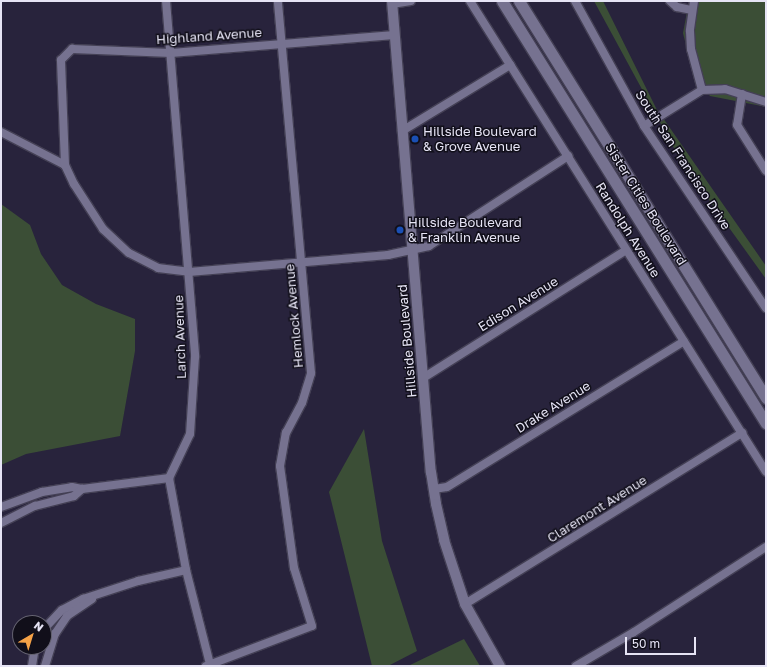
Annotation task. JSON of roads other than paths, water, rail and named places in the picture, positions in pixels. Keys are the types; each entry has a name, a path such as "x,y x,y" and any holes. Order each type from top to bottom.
{"main road":[{"name":"Sister Cities Boulevard","path":"502,1 766,423"},
{"name":"Sister Cities Boulevard","path":"519,1 766,398"}],"street":[{"name":"Larch Avenue","path":"166,1 195,358 190,434 169,478"},
{"name":"Hemlock Avenue","path":"208,665 312,626 294,568 280,466 286,433 302,403 311,373 278,1"},
{"path":"392,2 410,1"},
{"name":"Randolph Avenue","path":"470,1 766,472"},
{"name":"South San Francisco Drive","path":"575,1 644,126 766,308"},
{"path":"670,1 677,7 691,10"},
{"path":"694,1 691,10 691,49 702,90"},
{"name":"Hillside Boulevard","path":"392,2 423,378 434,489 444,540 465,604 500,666"},
{"name":"Highland Avenue","path":"65,165 61,60 72,49 170,53 394,35"},
{"path":"402,131 510,65"},
{"path":"644,126 702,90 714,88 742,94 766,102"},
{"path":"742,94 737,125 766,171"},
{"path":"1,132 65,165 74,184 103,229 129,253 158,268 189,272 413,251 440,240 568,156"},
{"name":"Edison Avenue","path":"423,378 626,250"},
{"name":"Drake Avenue","path":"434,489 447,487 684,341"},
{"name":"Claremont Avenue","path":"465,604 742,433"},
{"path":"1,508 42,492 72,487 82,490 169,478 186,570 208,665"},
{"path":"1,523 35,506 74,496 82,490"},
{"path":"576,666 634,632 766,547"},
{"path":"52,621 62,610 83,599 92,598 138,581 186,570"},
{"path":"45,666 55,634 67,616 92,598"},
{"path":"32,666 34,655"}],"place":[{"name":"Hillside Boulevard & Grove Avenue","path":"415,139"},
{"name":"Hillside Boulevard & Franklin Avenue","path":"400,230"}]}
